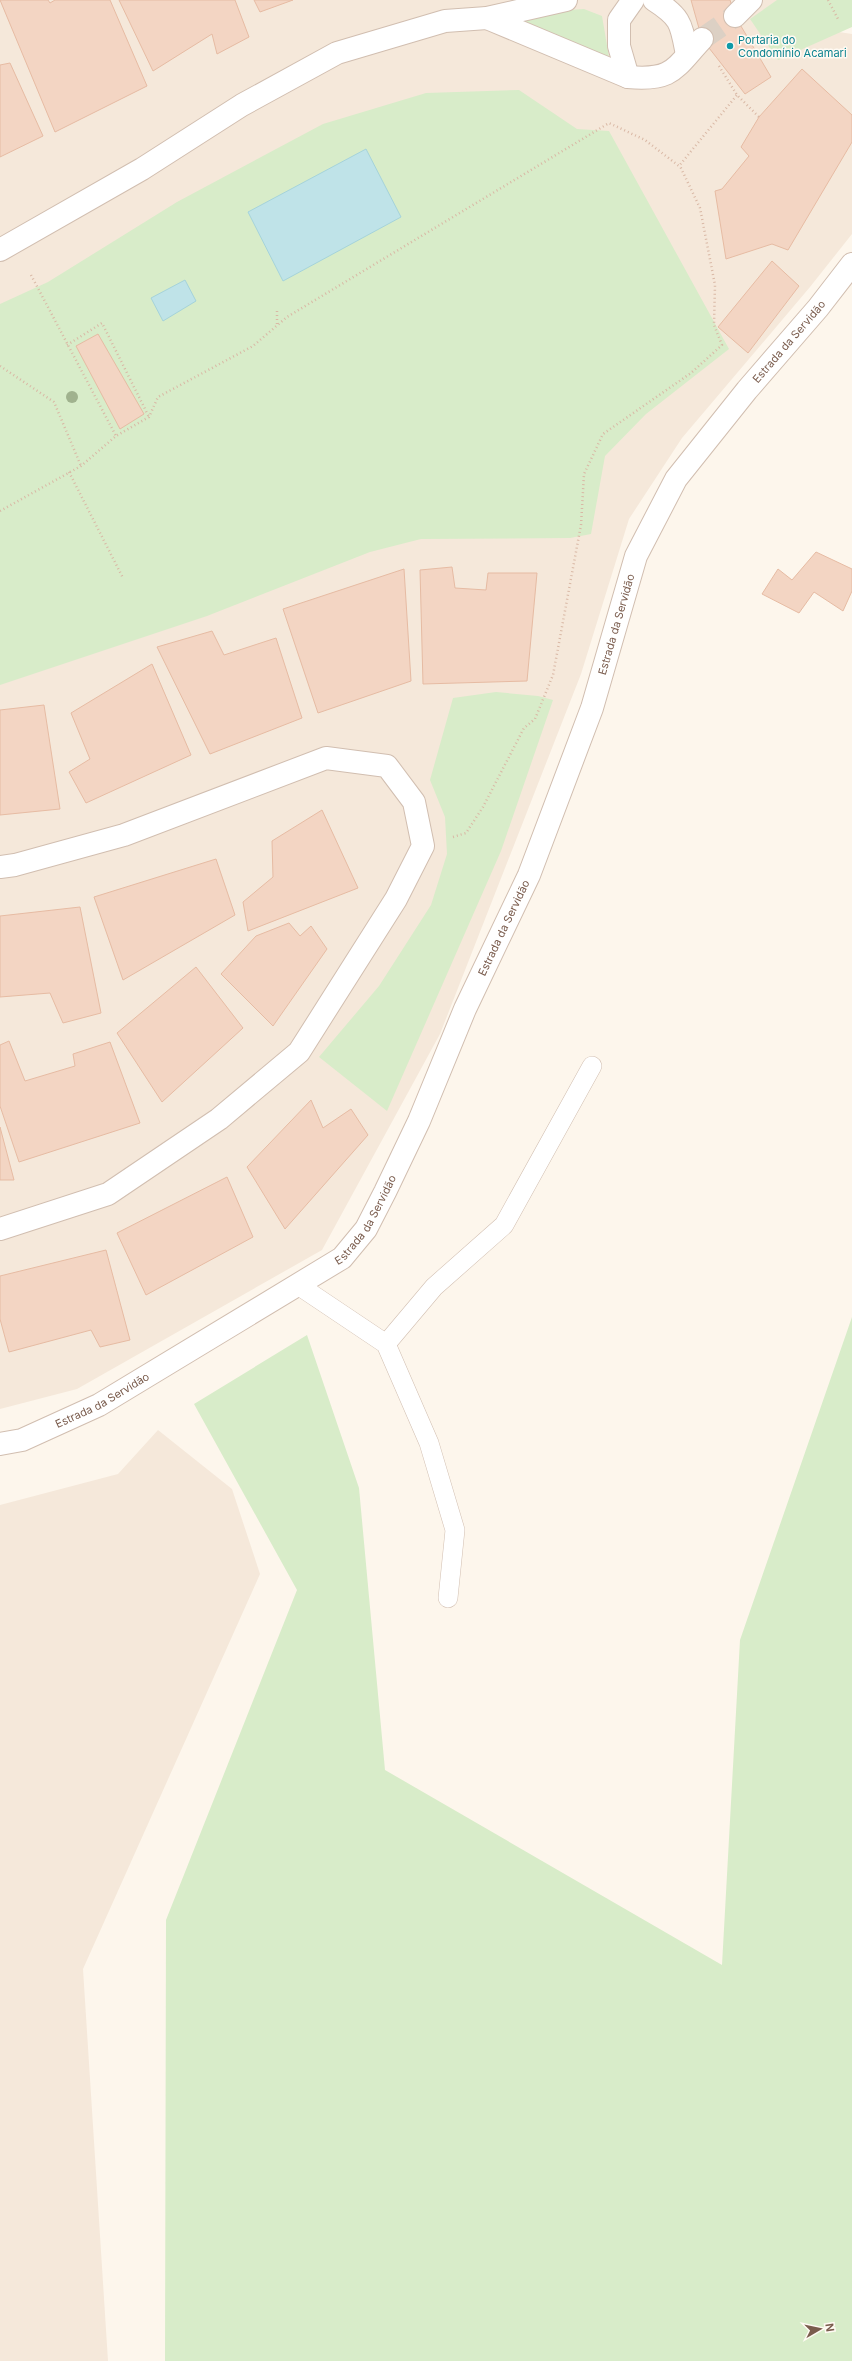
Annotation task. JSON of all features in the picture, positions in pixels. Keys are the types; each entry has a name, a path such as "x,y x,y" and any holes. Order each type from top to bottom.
{"street":[{"path":"0,250 142,169 242,105 337,53 445,22 487,18 566,0"},
{"path":"628,77 619,46 619,20 633,0"},
{"path":"654,0 670,11 681,24 687,55"},
{"path":"735,16 751,0"},
{"path":"487,18 628,77 647,79 676,70 687,55 702,39"},
{"name":"Estrada da Servidão","path":"0,1444 22,1440 99,1405 342,1258 366,1229 419,1121 465,1009 529,875 592,708 636,556 676,479 746,390 818,308 852,264"},
{"path":"0,866 15,865 124,835 326,758 387,766 414,802 423,846 396,899 299,1052 219,1119 108,1194 0,1229"}],"lane":[{"path":"386,1344 434,1287 504,1225 592,1066"},
{"path":"298,1285 386,1344 429,1443 455,1530 448,1598"}],"path":[{"path":"828,0 838,18"},
{"path":"702,39 737,96 759,118"},
{"path":"680,166 737,96"},
{"path":"0,511 82,466 116,436 149,417 158,397 253,346 293,313 609,123 645,140 680,166 700,208 715,285 714,325 722,345 691,373 603,434 584,474 581,525 553,675 535,719 524,728 483,807 466,833 448,840"},
{"path":"31,275 116,436"},
{"path":"277,311 277,325"},
{"path":"67,345 102,323 149,417"},
{"path":"0,366 54,402 82,466"},
{"path":"69,472 123,578"}],"shaded area":[{"path":"0,0 780,0 800,26 852,34 852,234 810,287 682,438 629,519 581,674 440,1034 322,1250 77,1389 0,1409"},
{"path":"158,1430 232,1489 260,1574 83,1969 108,2361 0,2361 0,1505 118,1474"}],"green space":[{"path":"777,0 852,0 852,27 778,60 750,19"},
{"path":"584,9 602,16 609,57 512,22 553,11"},
{"path":"519,90 577,129 609,131 729,349 646,414 605,456 591,534 570,538 421,539 370,552 207,616 0,685 0,304 48,282 177,202 323,124 426,93"},
{"path":"496,692 538,696 553,700 501,851 387,1111 319,1057 379,986 431,905 447,854 445,817 430,780 453,698"},
{"path":"852,1317 852,2361 165,2361 166,1920 297,1590 194,1404 307,1335 359,1488 385,1770 722,1965 740,1640"}],"water":[{"path":"366,149 401,217 283,281 248,212"},
{"path":"185,280 196,301 163,321 151,298"}],"building":[{"path":"0,0 48,0 50,3 55,0 110,0 147,86 55,132"},
{"path":"119,0 235,0 249,37 217,54 212,34 153,71"},
{"path":"254,0 293,0 260,12"},
{"name":"Portaria do Condomínio Acamari","path":"691,0 730,0 735,16 771,77 745,94 702,39"},
{"path":"10,63 43,136 0,157 0,65"},
{"path":"802,69 852,115 852,142 788,250 772,244 726,259 715,191 722,189 749,156 741,147 759,117"},
{"path":"772,261 799,286 748,353 718,327"},
{"path":"98,334 144,414 120,429 76,346"},
{"path":"816,552 852,569 852,591 843,611 814,592 799,613 762,594 778,569 792,580"},
{"path":"452,567 455,588 486,590 488,573 537,573 527,681 423,684 420,570"},
{"path":"404,569 411,681 318,713 283,609"},
{"path":"212,631 224,655 276,638 302,718 210,754 157,647"},
{"path":"152,664 191,755 86,803 69,772 90,759 71,713"},
{"path":"44,705 60,809 0,815 0,710"},
{"path":"322,810 358,888 248,931 243,902 273,877 272,841"},
{"path":"216,859 235,915 123,980 94,897"},
{"path":"80,907 101,1013 63,1023 50,993 0,997 0,916"},
{"path":"289,923 300,936 311,926 327,949 273,1026 221,974 256,936"},
{"path":"196,967 243,1028 162,1102 117,1033"},
{"path":"9,1041 25,1081 75,1066 73,1054 110,1042 140,1123 19,1162 0,1106 0,1045"},
{"path":"311,1100 323,1128 351,1109 368,1135 285,1229 247,1167"},
{"path":"0,1127 14,1180 0,1180"},
{"path":"227,1177 253,1237 146,1295 117,1233"},
{"path":"106,1250 130,1340 100,1347 91,1330 9,1352 0,1319 0,1276"}],"tunnel":[{"path":"702,39 735,16"}],"place":[{"name":"Portaria do Condomínio Acamari","path":"730,46"}]}
